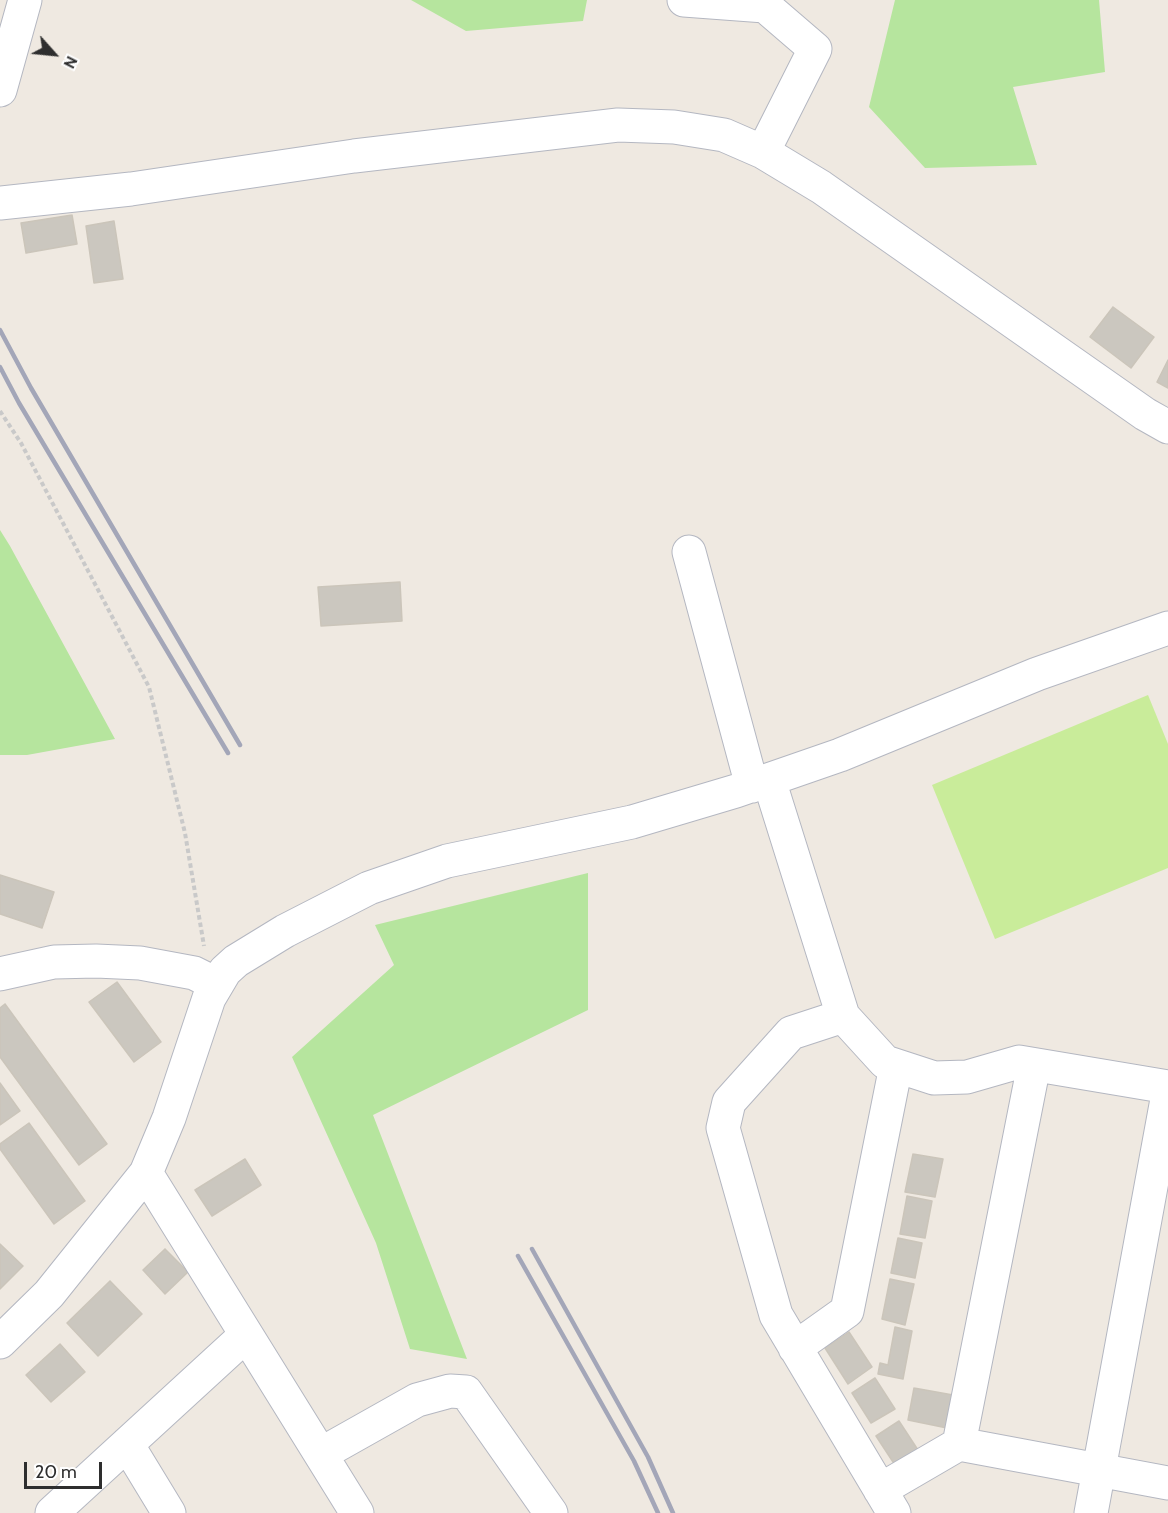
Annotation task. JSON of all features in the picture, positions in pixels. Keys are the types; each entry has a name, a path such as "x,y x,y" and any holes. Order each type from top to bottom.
{"street":[{"path":"0,85 25,0"},
{"path":"684,0 684,2 765,6 815,49 764,152"},
{"path":"0,203 131,189 354,156 618,125 674,127 724,135 764,152 821,187 1135,407 1168,427"},
{"path":"689,552 760,783 843,1017 885,1062 934,1078 967,1077 1019,1062 1168,1087"},
{"path":"1,1340 50,1294 146,1173 169,1118 209,998 212,981 237,961 285,930 369,888 447,861 632,822 760,783 840,755 1037,674 1168,628"},
{"path":"0,974 54,962 96,961 140,963 194,972 212,981"},
{"path":"843,1017 791,1033 729,1102 723,1128 776,1315 887,1502 959,1444 1034,1065"},
{"path":"795,1348 847,1311 896,1066"},
{"path":"1091,1513 1168,1094"},
{"path":"146,1173 357,1513"},
{"path":"52,1513 246,1335"},
{"path":"321,1454 417,1400 450,1391 466,1392 551,1513"},
{"path":"127,1444 169,1513"},
{"path":"959,1444 1168,1483"}],"path":[{"path":"0,411 21,443 149,687 185,833 206,963 212,981"}],"green space":[{"path":"411,0 587,0 583,21 466,31"},
{"path":"895,0 1099,0 1105,72 1013,87 1037,165 925,168 869,107"},
{"path":"0,530 115,739 27,755 0,755"},
{"path":"1148,695 1168,744 1168,868 995,939 932,785"},
{"path":"588,873 588,1010 373,1115 467,1359 410,1349 376,1243 292,1057 394,965 375,925"}],"building":[{"path":"72,215 77,244 26,253 21,223"},
{"path":"114,221 123,279 94,283 86,226"},
{"path":"1113,307 1154,337 1131,368 1090,337"},
{"path":"1168,360 1168,388 1157,382"},
{"path":"400,582 402,621 321,626 318,587"},
{"path":"0,875 54,892 42,928 0,914"},
{"path":"117,982 161,1042 134,1062 89,1002"},
{"path":"5,1004 107,1144 79,1165 0,1057 0,1008"},
{"path":"0,1083 20,1111 0,1125"},
{"path":"29,1123 85,1201 54,1224 0,1149 0,1144"},
{"path":"913,1154 943,1159 935,1197 905,1192"},
{"path":"245,1159 261,1185 212,1216 195,1190"},
{"path":"907,1196 932,1201 925,1238 900,1234"},
{"path":"898,1238 922,1243 915,1278 891,1273"},
{"path":"0,1244 23,1266 0,1289"},
{"path":"165,1249 188,1272 165,1294 143,1270"},
{"path":"890,1279 914,1284 905,1325 882,1319"},
{"path":"110,1281 142,1314 98,1356 67,1323"},
{"path":"895,1327 912,1331 903,1379 878,1374 880,1363 888,1365"},
{"path":"849,1332 872,1367 848,1384 825,1348"},
{"path":"60,1344 85,1372 51,1402 26,1375"},
{"path":"875,1378 895,1409 871,1423 852,1393"},
{"path":"914,1388 953,1395 947,1428 908,1420"},
{"path":"899,1421 918,1450 895,1465 876,1436"}],"railway":[{"path":"0,330 31,388 240,745"},
{"path":"0,367 19,403 228,753"},
{"path":"532,1249 648,1457 673,1513"},
{"path":"518,1256 634,1461 658,1513"}]}
